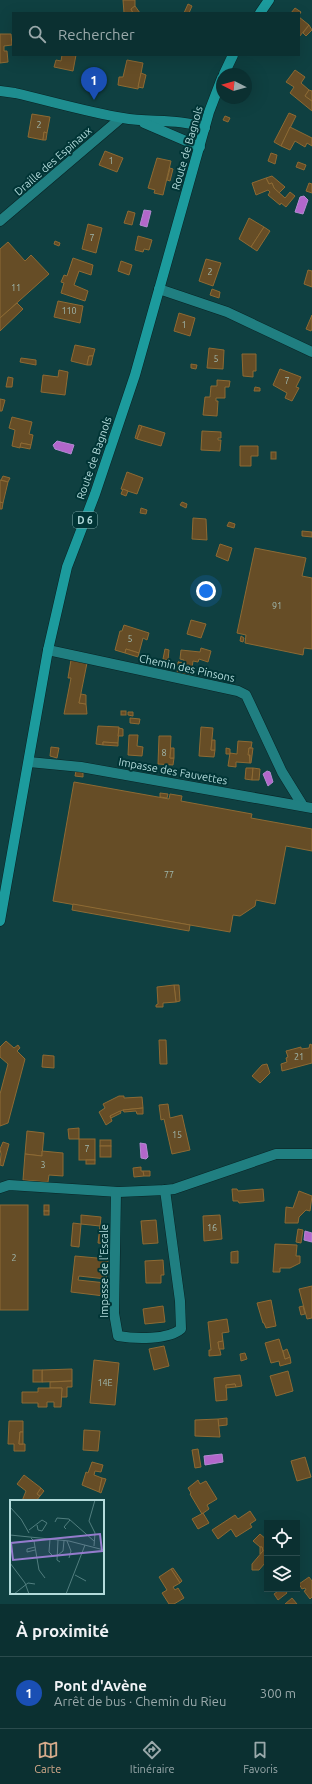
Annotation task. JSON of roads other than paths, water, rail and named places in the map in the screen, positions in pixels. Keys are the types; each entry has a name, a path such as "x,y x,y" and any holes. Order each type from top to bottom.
{"main road":[{"path":"261,12 269,0"},
{"path":"227,68 233,56"},
{"name":"Route de Bagnols","path":"0,921 48,650 67,567 95,494 135,375 205,128 216,96"}],"street":[{"path":"0,91 15,93 121,118 141,121 191,122 205,128"},
{"name":"Draille des Espinaux","path":"0,222 121,118"},
{"path":"141,121 190,144 200,147"},
{"path":"159,289 227,312 312,352"},
{"name":"Chemin des Pinsons","path":"48,650 238,690 246,695 282,772 308,807"},
{"name":"Impasse des Fauvettes","path":"29,762 81,767 308,807"},
{"path":"0,1188 9,1184 116,1192 165,1190 174,1189 276,1154 312,1154"},
{"name":"Impasse de l'Escale","path":"116,1192 114,1313 118,1336 132,1338 175,1334 181,1329 180,1301 165,1190"}],"place":[{"name":"Pont d'Avène","path":"94,100"}]}
